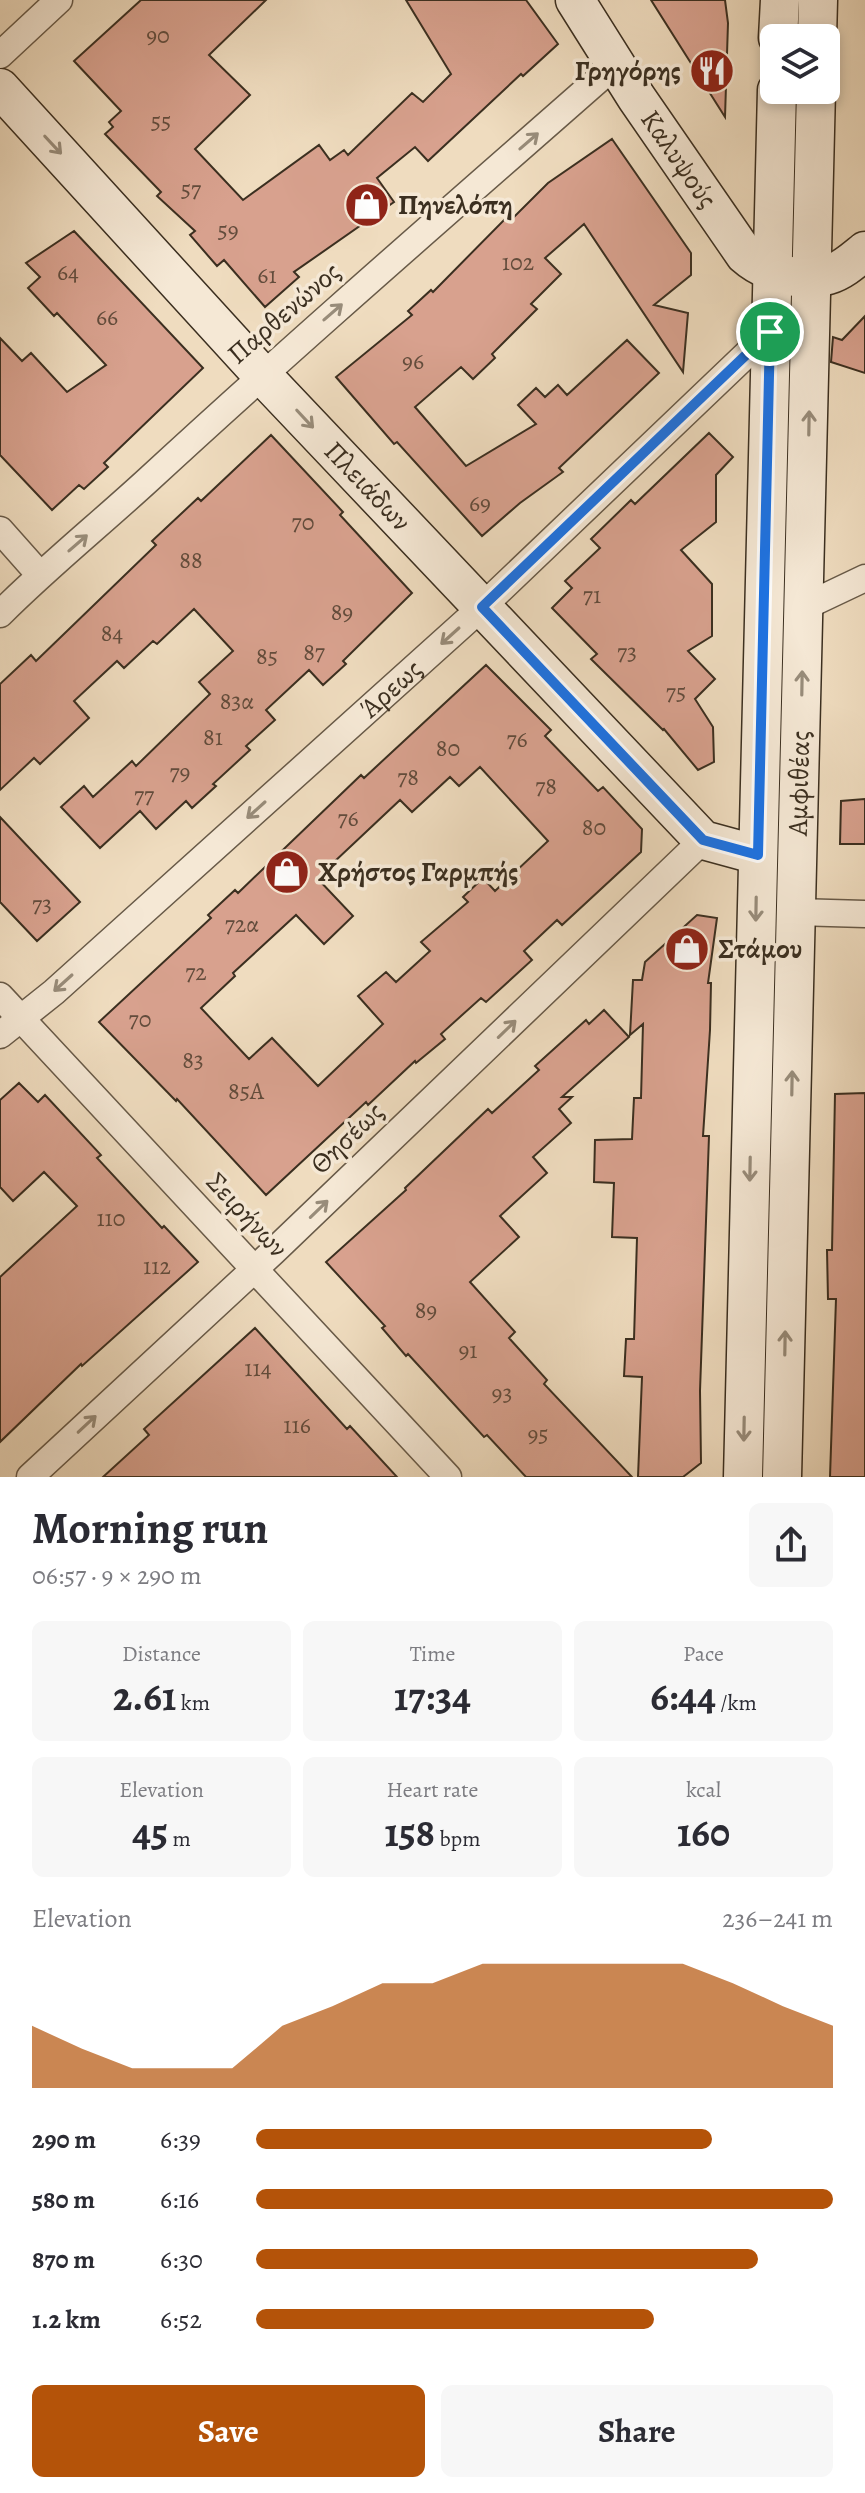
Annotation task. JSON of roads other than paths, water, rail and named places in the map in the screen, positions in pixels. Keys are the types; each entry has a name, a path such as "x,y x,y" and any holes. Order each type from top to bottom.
{"main road":[{"name":"Καλυψούς","path":"575,0 745,255 757,266 772,272 812,278"},
{"path":"779,24 780,0"},
{"path":"817,24 818,0"},
{"name":"Πλειάδων","path":"0,88 262,375 703,840"},
{"name":"Αμφιθέας","path":"743,1477 777,104"},
{"name":"Αμφιθέας","path":"782,1477 816,104"},
{"path":"812,278 830,275 865,251"},
{"path":"703,840 758,855"}],"street":[{"path":"0,55 59,0"},
{"name":"Παρθενώνος","path":"0,614 262,375 616,64"},
{"name":"Άρεως","path":"0,1035 66,981 482,607 770,332"},
{"path":"0,530 40,575"},
{"path":"804,607 865,578"},
{"name":"Θησέως","path":"30,1477 254,1269 703,840"},
{"path":"796,912 865,914"},
{"name":"Σειρήνων","path":"0,996 448,1477"}],"place":[{"name":"Γρηγόρης","path":"712,71"},
{"name":"Πηνελόπη","path":"367,205"},
{"name":"Χρήστος Γαρμπής","path":"287,872"},
{"name":"Στάμου","path":"687,949"}]}
